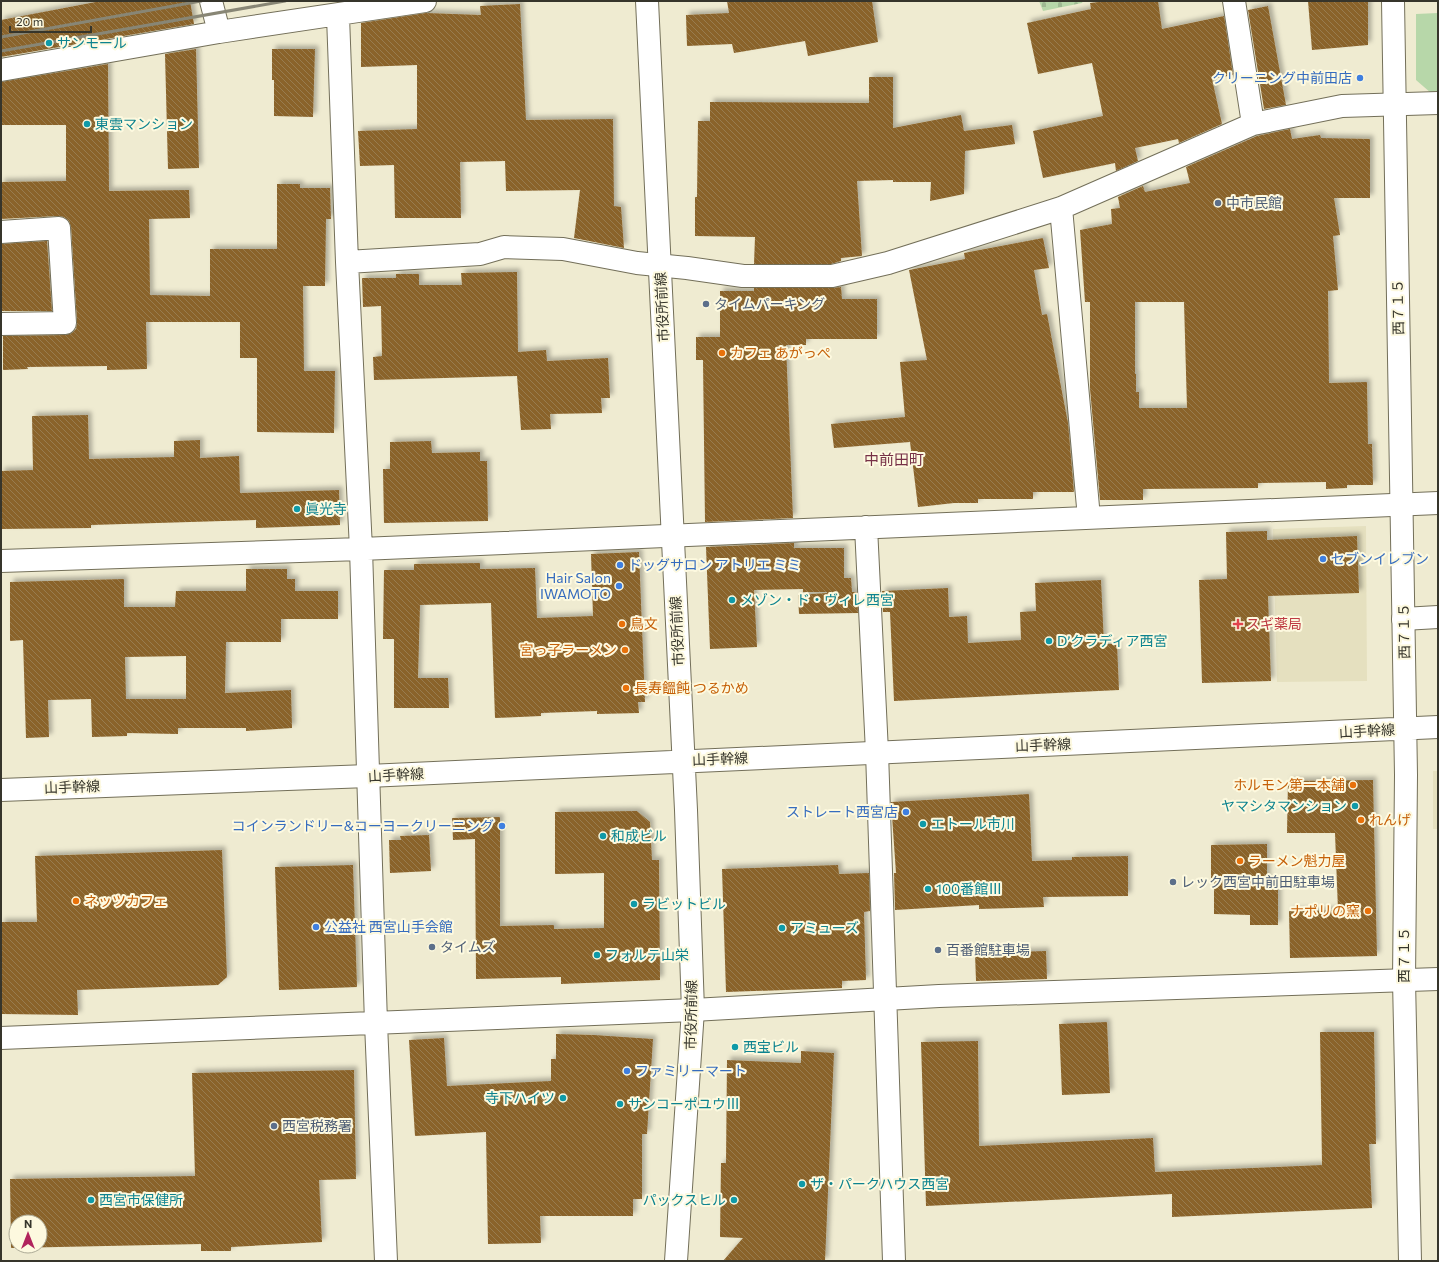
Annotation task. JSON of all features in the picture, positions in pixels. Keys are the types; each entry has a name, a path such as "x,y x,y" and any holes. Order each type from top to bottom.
{"street":[{"path":"211,1 219,32"},
{"path":"1,70 219,32 338,16 424,1"},
{"name":"市役所前線","path":"647,1 684,760 693,1010 676,1261"},
{"path":"1234,1 1253,124"},
{"name":"西７１５","path":"1393,1 1405,729 1404,980 1410,1261"},
{"path":"338,16 347,262 362,549 376,1023 386,1261"},
{"path":"347,262 480,254 504,247 563,249 637,263 743,276 832,276 888,263 1061,208 1253,124 1342,106 1438,103"},
{"path":"1061,208 1089,518"},
{"path":"1,232 59,228 65,323 1,324"},
{"path":"1,561 362,549 1438,503"},
{"path":"866,527 877,752 894,1261"},
{"path":"1403,618 1438,617"},
{"name":"山手幹線","path":"1,790 368,776 684,760 1438,727"},
{"path":"1,1038 693,1010 886,1000 947,995 1438,979"}],"shaded area":[{"path":"1366,526 1367,681 1277,682 1273,529"},
{"path":"1433,771 1438,771 1438,829 1433,829"}],"green space":[{"path":"1039,1 1083,1 1082,3 1043,11"},
{"path":"1438,13 1438,93 1431,93 1416,80 1416,14"}],"building":[{"name":"サンモール","path":"101,1 190,1 194,24 1,57 1,20"},
{"path":"727,1 872,1 878,42 808,56 805,41 734,53 732,44 687,46 686,15 729,13"},
{"path":"1108,1 1158,1 1162,29 1224,16 1233,75 1212,79 1222,124 1179,143 1178,139 1135,148 1138,161 1116,171 1115,163 1043,178 1033,131 1103,116 1092,63 1038,74 1027,23 1091,9 1090,3"},
{"path":"1308,1 1368,1 1368,45 1312,50"},
{"path":"520,4 526,120 613,119 614,206 621,207 624,248 574,238 580,190 506,191 505,161 460,162 461,218 395,218 394,165 360,166 358,131 417,129 417,65 361,67 361,23 426,13 481,15 480,6"},
{"path":"1268,6 1286,105 1264,109 1248,10"},
{"path":"196,49 199,168 168,169 165,54"},
{"path":"272,49 315,49 313,117 274,116"},
{"path":"108,64 109,191 189,190 190,218 149,219 150,295 210,296 210,249 277,249 277,184 300,184 300,188 330,188 331,219 326,219 325,286 303,286 304,371 335,371 334,433 257,432 257,358 240,358 240,322 146,322 147,369 107,370 107,366 27,367 28,369 3,370 3,336 66,335 72,333 76,329 77,322 71,227 69,221 64,217 58,216 1,219 1,182 66,181 66,125 1,125 1,82"},
{"path":"869,77 893,77 893,128 961,115 964,131 1012,125 1015,144 965,151 964,194 930,201 931,182 893,182 893,180 857,181 862,256 841,258 841,261 831,264 754,264 755,237 695,236 698,121 710,121 710,102 869,103"},
{"path":"1290,129 1292,139 1320,135 1321,138 1370,139 1370,198 1334,198 1340,235 1333,236 1338,290 1328,291 1329,383 1367,382 1368,444 1372,444 1373,485 1347,485 1347,488 1326,489 1326,482 1258,483 1258,488 1143,489 1143,500 1100,500 1090,389 1090,302 1085,302 1080,230 1112,224 1111,209 1120,208 1118,197 1143,186 1145,192 1190,183 1186,167 1257,136","holes":["1135,302 1184,302 1187,408 1139,408 1139,392 1136,392 1135,374"]},
{"path":"1043,238 1049,268 1034,270 1042,315 1047,314 1068,423 1074,492 1033,492 1033,499 978,499 978,503 954,503 918,507 910,442 834,448 831,424 905,417 900,362 927,360 909,270 965,259 964,253"},
{"path":"47,241 52,311 2,311 1,244"},
{"path":"517,272 518,352 546,350 547,361 608,358 610,398 601,398 602,413 550,414 551,429 521,430 517,376 374,380 373,357 382,356 381,306 363,307 362,278 396,278 396,274 419,274 419,285 462,285 461,273"},
{"path":"841,287 842,299 877,299 877,339 806,339 806,345 786,345 793,518 705,522 703,360 696,360 696,337 720,337 720,291 754,291 754,288"},
{"path":"88,415 89,459 174,457 174,441 200,440 200,458 239,456 240,493 339,490 340,525 256,528 256,520 91,525 91,528 1,529 1,471 33,470 32,416"},
{"path":"431,441 432,453 480,452 480,461 487,461 488,521 384,523 383,469 390,469 390,442"},
{"path":"1267,531 1267,540 1357,536 1359,593 1268,596 1271,681 1202,683 1199,580 1227,579 1226,532"},
{"path":"794,543 794,548 844,548 844,578 851,578 852,592 857,592 858,613 799,614 798,595 827,592 803,592 803,589 754,590 757,647 710,649 706,547"},
{"path":"639,552 645,702 638,702 639,713 597,714 597,711 541,713 541,716 495,718 491,603 420,605 418,678 448,678 449,708 394,708 394,639 383,639 384,570 414,570 414,564 480,563 480,569 535,568 537,618 593,616 591,554"},
{"path":"246,569 287,569 287,579 295,579 295,591 338,591 338,619 281,619 281,642 226,642 225,693 291,690 292,728 246,731 246,728 178,728 178,734 127,733 127,736 92,737 91,699 48,700 49,737 26,738 23,640 10,641 10,582 124,579 124,607 175,607 176,591 246,591","holes":["186,656 186,699 126,699 125,657"]},
{"name":"D’クラディア西宮","path":"1101,580 1104,644 1117,644 1119,690 894,701 890,612 883,612 882,591 948,588 949,617 967,616 968,643 1021,640 1020,612 1036,611 1035,583"},
{"path":"1373,780 1377,956 1290,958 1289,911 1338,910 1335,833 1287,833 1288,781"},
{"path":"1029,794 1032,861 1072,860 1072,857 1128,856 1128,896 1043,897 1044,907 979,909 979,905 895,910 894,873 896,873 891,802"},
{"path":"637,811 650,822 652,860 659,860 660,980 561,984 561,977 476,979 475,839 453,840 452,818 500,817 500,926 554,925 554,929 604,928 604,873 555,874 555,812"},
{"path":"429,835 431,871 390,873 389,840 401,840 400,836"},
{"path":"1267,844 1267,888 1278,888 1278,925 1250,925 1250,915 1214,914 1214,878 1211,878 1211,845"},
{"path":"222,850 227,977 218,985 77,990 78,1015 2,1014 1,922 37,922 35,856"},
{"name":"公益社 西宮山手会館","path":"353,865 357,987 279,990 275,867"},
{"name":"アミューズ","path":"838,865 839,874 869,873 870,911 864,912 866,980 842,981 842,988 726,992 722,869"},
{"path":"1046,951 1047,979 976,981 975,953"},
{"path":"1107,1022 1110,1093 1062,1095 1059,1024"},
{"path":"1320,1032 1374,1032 1376,1144 1369,1144 1372,1208 1172,1217 1172,1194 926,1206 921,1042 978,1041 979,1146 1153,1138 1155,1172 1322,1165"},
{"path":"556,1034 653,1039 647,1134 642,1134 642,1199 633,1199 633,1216 540,1216 541,1243 488,1244 486,1132 415,1136 409,1040 444,1038 447,1086 551,1081 551,1059 556,1059"},
{"path":"801,1051 834,1053 825,1261 723,1261 743,1238 720,1237 721,1163 726,1163 727,1060 801,1063"},
{"path":"354,1070 356,1179 319,1180 322,1242 231,1247 231,1251 201,1251 201,1244 48,1247 48,1214 11,1214 10,1179 195,1176 192,1073"}],"railway":[{"path":"1,37 201,1"},
{"path":"1,51 285,1"}],"place":[{"name":"サンモール","path":"49,43"},
{"name":"クリーニング中前田店","path":"1360,78"},
{"name":"東雲マンション","path":"87,124"},
{"name":"中市民館","path":"1218,203"},
{"name":"タイムパーキング","path":"706,304"},
{"name":"カフェ あがっぺ","path":"722,353"},
{"name":"眞光寺","path":"297,509"},
{"name":"セブンイレブン","path":"1323,559"},
{"name":"ドッグサロン アトリエ ミミ","path":"620,565"},
{"name":"Hair Salon IWAMOTO","path":"619,586"},
{"name":"メゾン・ド・ヴィレ西宮","path":"732,600"},
{"name":"鳥文","path":"622,624"},
{"name":"スギ薬局","path":"1238,624"},
{"name":"D’クラディア西宮","path":"1049,641"},
{"name":"宮っ子ラーメン","path":"625,650"},
{"name":"長寿饂飩 つるかめ","path":"626,688"},
{"name":"ホルモン第一本舗","path":"1353,785"},
{"name":"ヤマシタマンション","path":"1355,806"},
{"name":"ストレート西宮店","path":"906,812"},
{"name":"れんげ","path":"1361,820"},
{"name":"エトール市川","path":"923,824"},
{"name":"コインランドリー&コーヨークリーニング","path":"502,826"},
{"name":"和成ビル","path":"603,836"},
{"name":"ラーメン魁力屋","path":"1240,861"},
{"name":"レック西宮中前田駐車場","path":"1173,882"},
{"name":"100番館Ⅲ","path":"928,889"},
{"name":"ネッツカフェ","path":"76,901"},
{"name":"ラビットビル","path":"634,904"},
{"name":"ナポリの窯","path":"1368,911"},
{"name":"公益社 西宮山手会館","path":"316,927"},
{"name":"アミューズ","path":"782,928"},
{"name":"タイムズ","path":"432,947"},
{"name":"百番館駐車場","path":"938,950"},
{"name":"フォルテ山栄","path":"597,955"},
{"name":"西宝ビル","path":"735,1047"},
{"name":"ファミリーマート","path":"627,1071"},
{"name":"寺下ハイツ","path":"563,1098"},
{"name":"サンコーポユウⅢ","path":"620,1104"},
{"name":"西宮税務署","path":"274,1126"},
{"name":"ザ・パークハウス西宮","path":"802,1184"},
{"name":"西宮市保健所","path":"91,1200"},
{"name":"パックスヒル","path":"734,1200"}],"district":[{"name":"中前田町","path":"894,460"}]}
